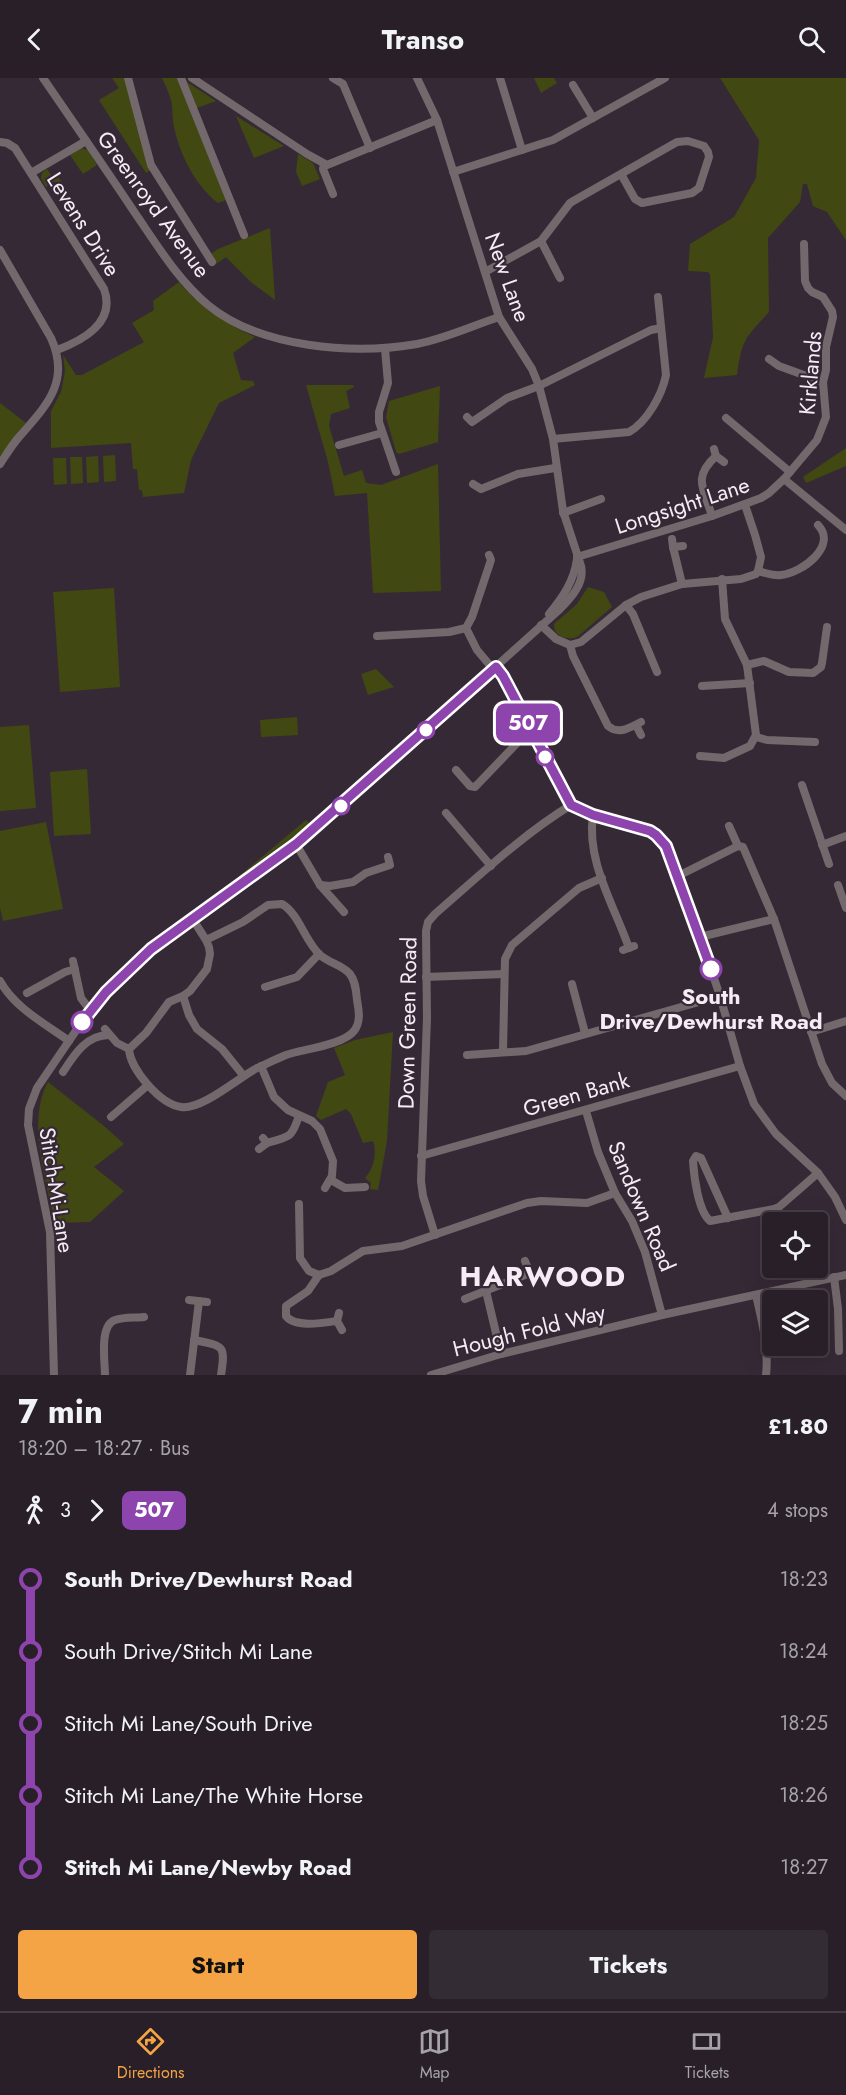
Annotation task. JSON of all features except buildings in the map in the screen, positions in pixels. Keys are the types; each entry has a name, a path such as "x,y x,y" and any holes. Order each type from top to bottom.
{"street":[{"name":"Greenroyd Avenue","path":"43,78 176,272 208,306 223,316 258,333 283,340 384,349 420,344 499,317"},
{"path":"128,78 151,165 212,262"},
{"path":"181,78 244,235"},
{"path":"192,78 324,164 331,165 437,120"},
{"path":"333,78 343,84 370,148"},
{"name":"New Lane","path":"417,78 437,120 499,317 532,369 539,386 552,439 563,513 577,557"},
{"path":"500,78 522,150"},
{"path":"453,172 553,140 664,78"},
{"path":"573,85 593,118"},
{"path":"31,173 86,141"},
{"path":"484,272 541,241 570,203 677,142 688,141 704,146 708,152 709,157 700,185 692,194 642,203 635,199 621,174"},
{"name":"Levens Drive","path":"0,142 15,148 107,297 105,315 101,324 93,331 57,350"},
{"path":"324,164 323,169 333,194"},
{"path":"541,241 560,278"},
{"name":"Kirklands","path":"787,475 817,440 826,417 823,382 826,347 833,317 823,297 812,292 805,280 804,241"},
{"path":"0,250 57,350 59,367 57,382 49,403 18,438 0,464"},
{"name":"Kirklands","path":"823,297 825,288"},
{"path":"552,439 629,432 639,426 663,387 666,375 659,297"},
{"path":"467,417 472,422 507,398 539,386 651,330 661,328"},
{"path":"384,349 388,383 380,412 382,433 396,461 396,472"},
{"path":"769,359 777,369 823,382"},
{"path":"726,418 846,530"},
{"path":"339,445 382,433"},
{"path":"712,516 701,476 715,452 724,462"},
{"path":"473,484 481,489 518,474 555,468"},
{"name":"Longsight Lane","path":"577,557 745,505 769,493 787,475"},
{"path":"563,513 601,499"},
{"path":"541,625 555,639 570,645 581,642 626,604 641,597 682,584 752,577 758,571 759,546 745,505"},
{"path":"758,571 783,575 800,568 820,552 824,544 825,536 818,525"},
{"path":"682,546 672,543 682,584"},
{"path":"377,636 449,632 466,628 472,617 491,560 489,555"},
{"name":"Stitch-Mi-Lane","path":"54,1375 50,1232 28,1119 37,1088 90,1010 136,962 192,918 296,844 566,603 577,588 582,571 577,557"},
{"path":"700,756 724,758 734,754 750,746 757,731 747,665 725,619 722,579"},
{"path":"626,604 633,614 657,672"},
{"path":"466,628 477,650 495,668 533,732 571,805 593,815 638,827 656,835 666,846 720,996 748,1091 761,1115 776,1134 818,1173 845,1215"},
{"path":"747,665 764,661 789,672 813,673 821,667 824,630"},
{"path":"570,645 573,656 608,726 620,731 638,723 641,735"},
{"path":"702,686 750,683"},
{"path":"456,770 470,786 475,787 522,738 533,732"},
{"path":"756,737 767,740 811,742 809,732"},
{"path":"709,757 711,748"},
{"path":"802,785 808,792 829,864"},
{"name":"Down Green Road","path":"435,1235 423,1196 421,1180 427,1018 425,945 429,922 435,914 491,866 571,805"},
{"path":"446,813 491,866"},
{"path":"593,815 593,847 628,948"},
{"path":"729,826 738,846"},
{"path":"822,845 846,836"},
{"path":"296,844 320,885 344,912"},
{"path":"678,876 738,846 745,849 774,919 828,1077 846,1096"},
{"path":"320,885 330,886 353,882 366,873 390,865 388,857"},
{"path":"503,1051 505,955 512,945 579,888 602,878"},
{"path":"838,885 846,908"},
{"path":"129,1049 132,1062 148,1085 168,1102 185,1107 198,1104 261,1066 286,1055 344,1039 355,1030 359,1016 353,979 346,970 319,954 290,910 282,904 268,905 243,922 206,940"},
{"path":"129,1049 146,1033 169,1002 183,996 197,984 207,969 210,954 206,940 192,918"},
{"path":"700,937 774,919"},
{"path":"265,987 297,977 319,954"},
{"path":"31,994 74,965 81,998 90,1010"},
{"path":"426,977 504,974"},
{"path":"0,981 21,1007 69,1041"},
{"path":"572,984 585,1033"},
{"path":"183,996 189,1015 197,1029 222,1049 243,1075"},
{"path":"467,1055 529,1050 720,996"},
{"path":"811,1032 846,1021"},
{"path":"63,1072 83,1046 107,1032 117,1043 129,1049"},
{"path":"261,1066 274,1097 288,1110 312,1121 320,1129 333,1161 331,1180 325,1188"},
{"name":"Green Bank","path":"421,1156 740,1066"},
{"path":"113,1112 148,1085"},
{"name":"Sandown Road","path":"586,1111 598,1152 615,1193 632,1221 645,1252 662,1315"},
{"path":"259,1149 265,1141 293,1133 299,1116"},
{"path":"728,1218 702,1158 696,1156 693,1161 699,1201 710,1221 728,1218 779,1207 818,1173"},
{"path":"331,1180 345,1188 362,1187 359,1176"},
{"path":"342,1330 338,1317 297,1324 290,1322 286,1316 286,1306 308,1291 319,1275 331,1271 363,1251 402,1246 527,1203 587,1203 615,1193"},
{"path":"299,1204 300,1258 309,1271 319,1275"},
{"path":"299,1215 310,1214"},
{"path":"465,1299 530,1274 525,1261"},
{"name":"Hough Fold Way","path":"431,1375 501,1354 662,1315 846,1275"},
{"path":"834,1277 840,1351"},
{"path":"486,1291 501,1354"},
{"path":"756,1295 764,1330 766,1375"},
{"path":"189,1300 203,1301 194,1341 190,1375"},
{"path":"105,1375 106,1327 115,1320 139,1316"},
{"path":"194,1341 216,1345 222,1349 224,1356 221,1375"}],"green space":[{"path":"112,78 125,78 151,170 146,173 99,100 119,88"},
{"path":"162,78 177,78 226,200 218,203 210,196 184,159 173,124 171,100"},
{"path":"534,78 554,78 557,83 541,93"},
{"path":"720,78 846,78 846,240 827,212 813,206 807,184 803,184 800,202 768,238 769,312 746,340 737,375 704,378 713,337 710,274 688,271 690,244 734,217 756,178 759,140"},
{"path":"187,82 216,101 197,108"},
{"path":"236,116 284,146 254,158"},
{"path":"81,148 88,150 97,165 83,174 70,155"},
{"path":"298,154 313,163 320,179 302,186 296,172"},
{"path":"47,169 51,175 56,175 62,182 53,182 46,187 41,178 42,173"},
{"path":"270,228 275,300 252,283 226,257 216,264 211,254"},
{"path":"179,282 196,300 214,314 255,337 233,353 241,380 253,381 255,385 219,403 191,460 184,493 143,497 142,490 139,490 137,469 133,469 131,443 51,448 51,411 61,392 65,371 63,355 76,375 82,375 144,342 132,323 154,310 153,301"},
{"path":"306,385 353,385 354,387 346,391 350,408 331,414 329,426 344,476 362,470 366,483 381,485 438,464 441,591 373,593 367,493 335,496 328,462"},
{"path":"440,386 438,442 399,454 396,452 386,417 389,401"},
{"path":"0,403 26,423 0,456"},
{"path":"846,448 846,466 806,483 803,477"},
{"path":"115,455 116,481 104,482 103,456"},
{"path":"98,456 99,482 87,483 86,457"},
{"path":"70,457 82,457 83,483 71,484"},
{"path":"53,458 66,458 67,484 54,485"},
{"path":"588,587 604,592 612,607 577,637 561,636 556,632 554,624 577,604"},
{"path":"114,588 120,687 60,692 53,592"},
{"path":"376,669 394,687 368,695 361,674"},
{"path":"297,717 298,735 261,737 260,720"},
{"path":"29,725 36,808 0,811 0,727"},
{"path":"87,769 91,834 54,836 50,772"},
{"path":"306,820 310,824 226,887"},
{"path":"46,822 63,909 3,921 0,908 0,831"},
{"path":"393,1032 387,1141 378,1190 370,1189 371,1183 365,1178 374,1161 373,1141 363,1143 351,1114 346,1109 321,1120 316,1116 328,1082 345,1075 334,1048 355,1040"},
{"path":"48,1082 124,1144 94,1167 124,1191 90,1222 55,1223 43,1171 38,1133 42,1097"}],"bus line":[{"name":"507","path":"82,1022 122,975 151,949 284,854 369,782 496,667 503,676 571,805 593,815 650,831 662,840 670,853 711,969"}],"place":[{"name":"South Drive/Dewhurst Road","path":"711,969"}],"district":[{"name":"HARWOOD","path":"543,1276"}]}
